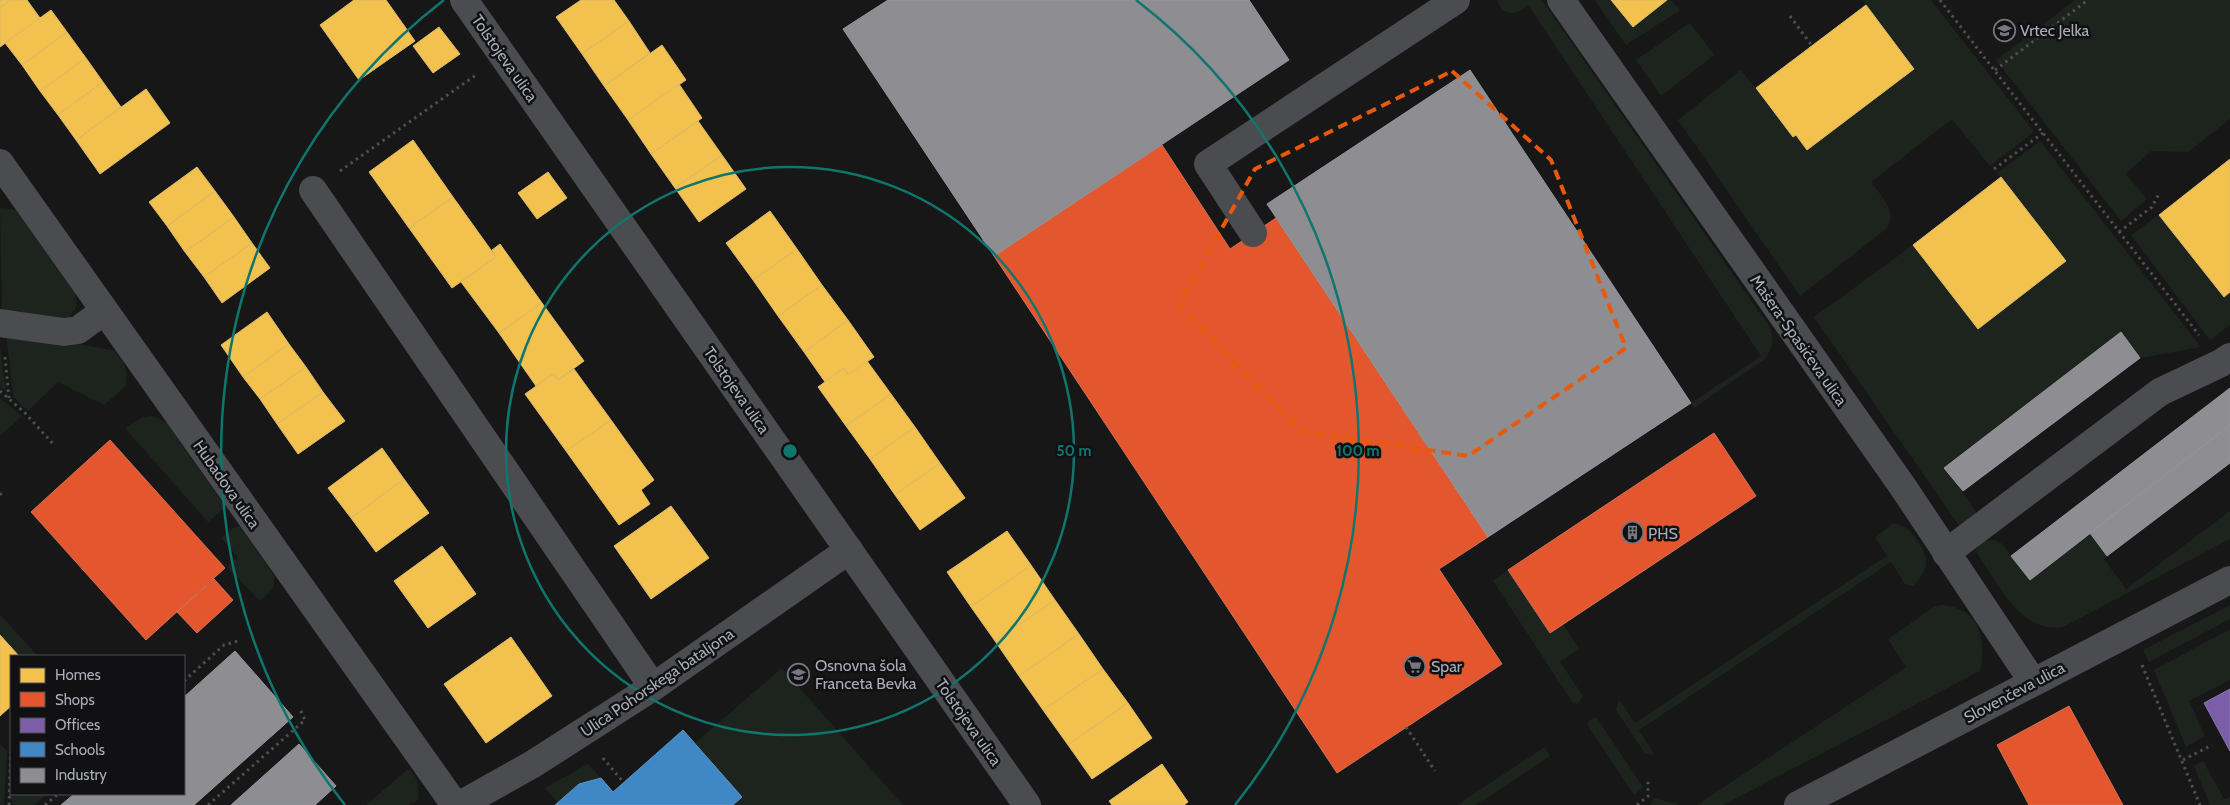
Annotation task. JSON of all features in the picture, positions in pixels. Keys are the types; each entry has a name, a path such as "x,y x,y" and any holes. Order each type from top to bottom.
{"street":[{"name":"Tolstojeva ulica","path":"464,0 1027,805"},
{"path":"1253,233 1208,164 1456,0"},
{"name":"Mašera-Spasićeva ulica","path":"1561,0 1903,487 2033,682"},
{"name":"Hubadova ulica","path":"0,163 455,805"},
{"path":"314,190 653,688"},
{"path":"1,323 64,332 78,330 104,311"},
{"path":"1946,553 2160,392 2226,360"},
{"name":"Ulica Pohorskega bataljona","path":"460,805 533,764 653,688 849,550"},
{"name":"Slovenčeva ulica","path":"1798,805 2230,580"}],"path":[{"path":"1940,0 2120,232 2226,360"},
{"path":"1995,70 2088,0"},
{"path":"1790,16 1812,46"},
{"path":"314,190 503,56"},
{"path":"1994,169 2043,133"},
{"path":"2120,232 2152,207 2160,192"},
{"path":"1,323 10,398"},
{"path":"0,391 10,398 55,446"},
{"path":"2127,633 2183,760 2200,805"},
{"path":"185,680 224,645 238,641"},
{"path":"208,805 305,720 300,709"},
{"path":"1406,728 1435,772"},
{"path":"2183,760 2212,744"},
{"path":"8,805 10,770"},
{"path":"1637,805 1648,796 1648,778"},
{"path":"45,805 57,795"}],"highlighted area":[{"path":"1452,71 1551,160 1626,348 1468,456 1301,431 1179,305 1255,169"}],"shaded area":[{"path":"1497,0 1542,0 1771,329 1772,345 1765,359 1694,408 1691,403 1761,356 1528,5 1524,9 1511,13 1503,10"},
{"path":"1595,0 1611,0 1633,27 1667,0 1670,0 1680,10 1626,45"},
{"path":"1862,0 1931,0 2034,132 1990,166 1952,119 1871,182 1890,210 1891,216 1886,229 1800,296 1678,120 1741,70 1793,137 1796,135 1807,150 1914,69"},
{"path":"2075,0 2230,0 2230,119 2188,152 2151,151 2126,174 2147,199 2121,221 1996,60"},
{"path":"1690,23 1714,55 1661,96 1636,60"},
{"path":"2040,141 2201,347 2140,358 2120,333 1945,467 1978,515 1960,527 1814,317 1913,245 1978,329 2066,261 1997,173"},
{"path":"0,208 15,209 75,293 77,305 68,319 2,314"},
{"path":"2159,215 2224,297 2230,292 2230,325 2210,340 2131,235"},
{"path":"6,332 113,350 125,366 126,386 104,405 58,382 28,411 13,396"},
{"path":"0,346 6,391 0,387"},
{"path":"0,398 22,416 0,436"},
{"path":"151,416 167,423 222,502 222,510 208,522 125,428 143,417"},
{"path":"2230,511 2230,539 2063,627 2048,627 2034,622 2022,614 2001,589 1975,550 1983,541 1995,540 2001,543 2030,580 2090,533 2107,556 2104,559 2126,589"},
{"path":"1893,523 1910,531 1925,553 1925,569 1913,586 1905,584 1891,562 1639,730 1654,754 1651,755 1644,752 1616,710 1619,699 1635,723 1887,556 1875,538"},
{"path":"236,526 240,527 275,577 273,588 260,601 227,567 238,557 221,538"},
{"path":"1508,570 1550,633 1563,624 1579,649 1560,662 1583,696 1578,704 1573,703 1493,581"},
{"path":"1941,605 1954,607 1964,612 1972,618 1977,626 1981,636 1982,647 1980,671 1723,805 1697,805 1906,667 1888,639 1934,607"},
{"path":"2230,605 2230,619 2149,662 2143,650"},
{"path":"0,615 37,655 18,655 0,635"},
{"path":"2230,629 2230,680 2189,701 2205,736 2186,747 2154,670"},
{"path":"782,668 903,805 733,805 742,797 695,743"},
{"path":"1597,718 1643,787 1634,795 1588,726 1589,721"},
{"path":"0,744 7,751 4,805 0,805"},
{"path":"1545,747 1550,756 1476,805 1457,805"},
{"path":"2203,761 2224,799 2230,797 2230,805 2210,805 2194,766"},
{"path":"588,764 601,778 558,802 545,788"},
{"path":"407,770 413,773 417,780 418,800 408,805 366,805"},
{"path":"11,795 46,795 34,805 14,805 11,801"},
{"path":"1654,798 1680,805 1650,805"}],"building: Homes":[{"path":"0,0 10,0 0,8"},
{"path":"10,0 27,0 40,18 0,47 0,8"},
{"path":"354,0 386,0 415,41 359,80 320,25"},
{"path":"581,0 614,0 629,21 582,54 556,17"},
{"path":"1611,0 1667,0 1633,27"},
{"path":"1866,5 1914,69 1807,150 1796,135 1793,137 1756,88"},
{"path":"51,10 67,32 22,65 5,43"},
{"path":"629,21 650,53 604,86 582,54"},
{"path":"439,27 460,54 433,73 413,46"},
{"path":"67,32 86,58 40,91 22,65"},
{"path":"662,45 686,80 628,120 604,86"},
{"path":"86,58 103,82 58,115 40,91"},
{"path":"103,82 121,107 76,140 58,115"},
{"path":"679,84 702,118 651,154 628,120"},
{"path":"146,89 170,123 100,174 76,140"},
{"path":"698,121 722,155 675,188 651,154"},
{"path":"413,140 453,197 409,228 369,172"},
{"path":"722,155 746,189 699,222 675,188"},
{"path":"2230,159 2230,292 2224,297 2159,215"},
{"path":"197,167 215,191 167,226 149,202"},
{"path":"548,172 567,198 537,219 518,193"},
{"path":"2001,177 2066,261 1978,329 1913,245"},
{"path":"215,191 234,217 185,252 167,226"},
{"path":"453,197 496,257 452,288 409,228"},
{"path":"770,211 797,249 753,280 726,243"},
{"path":"234,217 252,243 204,277 185,252"},
{"path":"252,243 270,268 222,303 204,277"},
{"path":"500,244 542,303 499,333 461,282 496,257 492,250"},
{"path":"797,249 822,285 778,316 753,280"},
{"path":"822,285 848,320 804,352 778,316"},
{"path":"542,303 584,361 558,380 553,374 536,386 499,333"},
{"path":"267,312 289,344 243,377 221,345"},
{"path":"848,320 874,357 848,375 844,368 825,382 804,352"},
{"path":"289,344 306,367 260,399 243,377"},
{"path":"867,361 891,394 846,426 818,387 844,368 848,375"},
{"path":"306,367 323,392 277,424 260,399"},
{"path":"574,369 611,420 566,451 525,394 553,374 558,380"},
{"path":"323,392 345,421 298,454 277,424"},
{"path":"891,394 915,427 870,459 846,426"},
{"path":"611,420 654,480 641,490 650,504 619,525 566,451"},
{"path":"915,427 940,463 895,495 870,459"},
{"path":"382,448 404,479 351,518 328,488"},
{"path":"940,463 965,498 920,530 895,495"},
{"path":"404,479 429,513 376,552 351,518"},
{"path":"671,506 709,558 651,599 614,546"},
{"path":"1007,531 1031,565 971,607 947,572"},
{"path":"442,546 476,594 428,628 394,581"},
{"path":"1031,565 1055,600 995,641 971,607"},
{"path":"1055,600 1079,634 1019,676 995,641"},
{"path":"1079,634 1103,669 1043,710 1019,676"},
{"path":"0,635 18,655 10,655 10,707 0,716"},
{"path":"511,637 552,696 486,743 444,684"},
{"path":"1103,669 1128,703 1068,745 1043,710"},
{"path":"1128,703 1152,738 1092,779 1068,745"},
{"path":"1162,764 1188,802 1184,805 1112,805 1109,801"}],"building: Shops":[{"path":"1162,145 1230,249 1276,218 1488,537 1439,569 1502,664 1337,773 994,256"},
{"name":"PHS","path":"1714,433 1756,496 1550,633 1508,570"},
{"path":"110,440 225,568 146,640 31,512"},
{"path":"214,579 233,600 197,633 177,612"},
{"path":"2069,706 2123,805 2029,805 1997,745"}],"building: Offices":[{"path":"2230,689 2230,751 2204,703"}],"building: Schools":[{"path":"683,730 742,797 733,805 555,805 579,784 601,778 613,792"}],"building: Industry":[{"path":"888,0 1249,0 1289,60 994,256 843,29"},
{"path":"1470,70 1691,403 1488,537 1267,204"},
{"path":"2121,332 2140,358 1963,491 1944,468"},
{"path":"2230,388 2230,425 2030,580 2011,556"},
{"path":"2230,425 2230,463 2107,556 2090,533"},
{"path":"235,651 293,717 194,805 61,805 73,795 185,795 185,696"},
{"path":"299,744 336,786 315,805 231,805"}],"place":[{"name":"Vrtec Jelka","path":"2004,30"},
{"name":"PHS","path":"1632,533"},
{"name":"Spar","path":"1415,666"},
{"name":"Osnovna šola Franceta Bevka","path":"799,674"}]}
